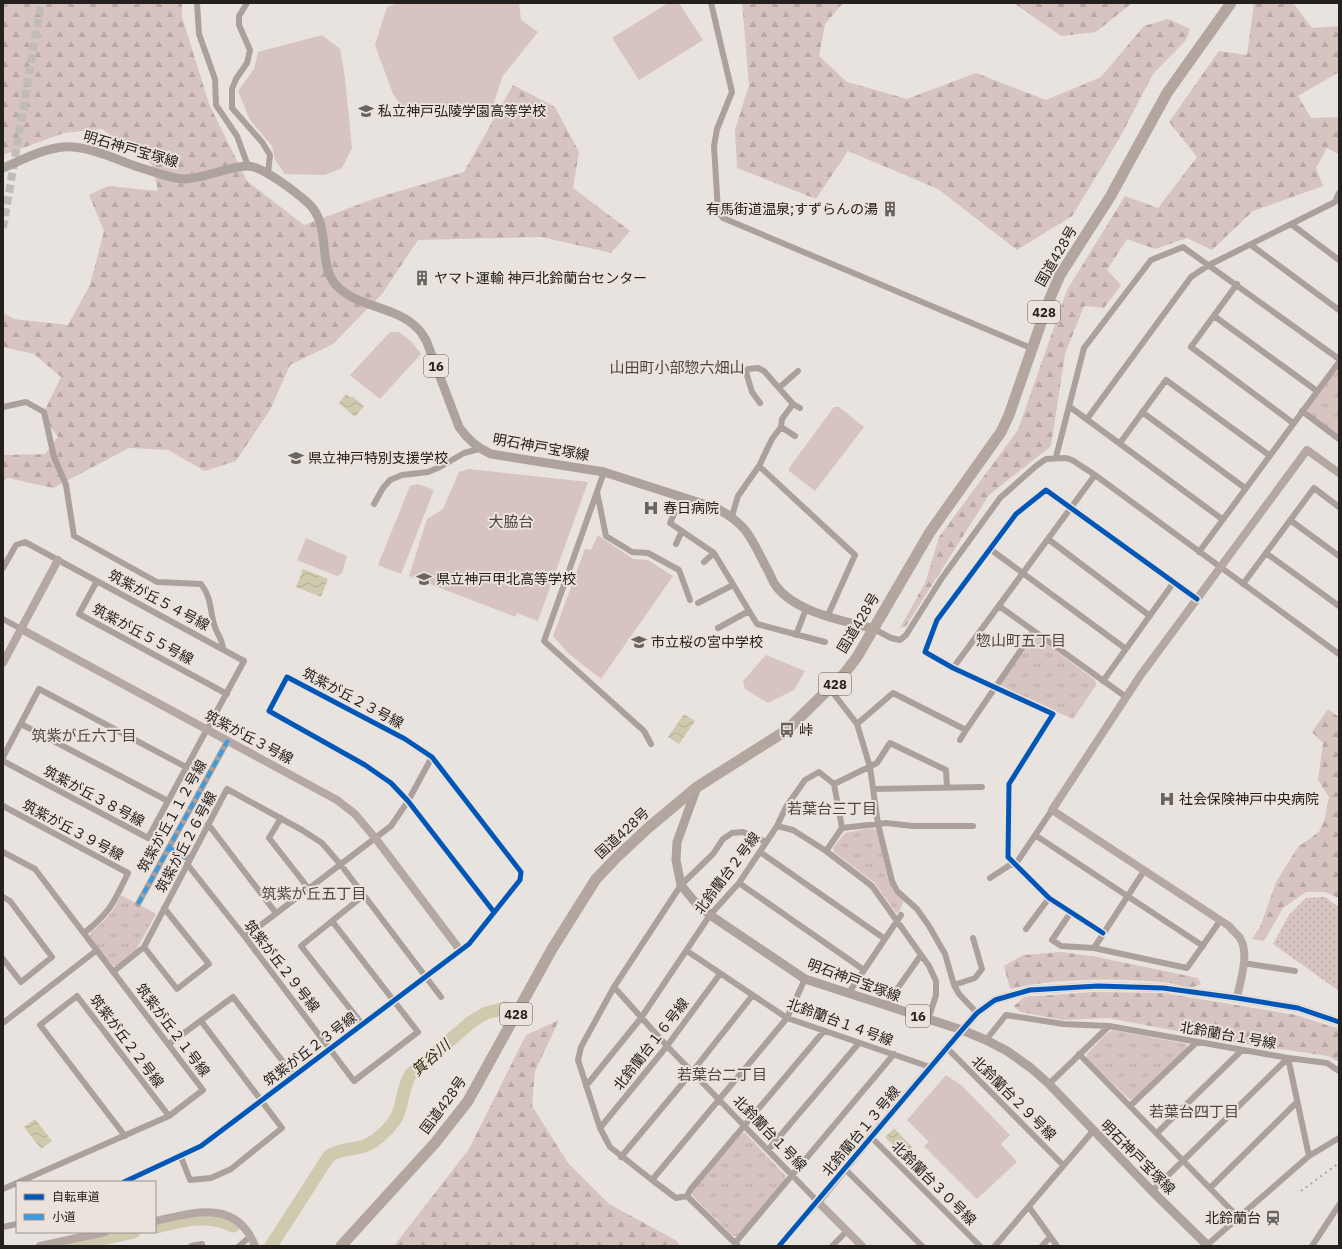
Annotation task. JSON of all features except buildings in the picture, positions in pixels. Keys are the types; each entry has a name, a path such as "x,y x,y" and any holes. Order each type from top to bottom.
{"highway":[{"name":"国道428号","path":"341,1246 435,1144 468,1101 552,949 596,879 648,828 697,787 787,730 830,689 857,657 930,532 1001,432 1009,415 1031,348 1060,275 1110,197 1167,93 1231,3"}],"main road":[{"name":"明石神戸宝塚線","path":"3,168 42,152 63,147 81,148 168,176 185,179 248,166 268,173 308,203 318,214 323,229 329,276 338,287 350,296 404,319 417,327 426,340 459,427 467,439 479,449 491,454 604,472 682,496 732,516 745,528 776,587 789,599 806,609 874,629"},
{"name":"明石神戸宝塚線","path":"697,787 678,842 676,860 681,884 694,901 710,915 805,979 962,1030 986,1040 1013,1055 1049,1084 1093,1131 1207,1246"}],"street":[{"path":"197,3 199,34 215,79 216,105 237,136 248,166"},
{"path":"247,3 239,16 239,25 250,50 247,63 236,79 232,89 232,108 262,142 270,155 268,173"},
{"path":"711,3 732,92 717,128 714,146 718,211 723,218 1031,348"},
{"path":"1087,419 1191,277 1209,265 1337,203 1339,193"},
{"path":"1291,224 1339,260"},
{"path":"1251,245 1339,310"},
{"path":"1056,457 1084,348 1151,260 1183,246 1237,284 1339,361 1199,552"},
{"path":"1237,284 1190,347 1293,423"},
{"path":"1214,316 1317,392"},
{"path":"760,403 752,392 746,372 748,369 758,368 764,371 770,380 780,387 793,404 800,408"},
{"path":"780,387 798,371"},
{"path":"1120,443 1166,380 1269,455"},
{"path":"3,407 26,402 44,412 54,457 66,485 74,536 157,582 201,584 208,592 216,629 222,640 223,648"},
{"path":"732,516 738,496 759,466 772,439 781,427 782,419 793,404"},
{"path":"1070,406 1222,519"},
{"path":"1302,411 1339,439"},
{"path":"1142,412 1245,488"},
{"path":"781,427 795,436"},
{"path":"374,504 383,488 390,480 402,475 428,472 464,453 479,449"},
{"path":"1015,865 1126,697 1220,567 1308,450 1339,473"},
{"path":"874,629 891,638 900,640 906,635 942,578 1000,498 1036,466 1046,459 1056,457 1072,460 1094,475 1339,654"},
{"path":"759,466 855,555 828,615"},
{"path":"604,472 544,641 644,731 651,744"},
{"path":"953,668 1000,606 1094,475"},
{"path":"1243,584 1314,488 1339,507"},
{"path":"1103,933 1049,898 1008,857 1009,784 1053,714 953,668 925,652 938,620 1016,514 1046,490 1197,599"},
{"path":"597,492 606,536 632,552 648,553 679,570 690,600"},
{"path":"682,496 670,523 714,553 757,624 825,642"},
{"path":"1290,520 1339,556"},
{"path":"676,544 682,531"},
{"path":"1048,540 1150,616"},
{"name":"筑紫が丘５４号線","path":"3,568 16,544 25,542 223,648 244,661 208,729"},
{"path":"990,549 1126,649"},
{"path":"704,562 714,553"},
{"path":"1266,553 1339,606"},
{"path":"3,662 58,560"},
{"name":"筑紫が丘５５号線","path":"97,581 79,614 227,694"},
{"path":"1103,681 1174,582"},
{"path":"698,603 733,585"},
{"path":"1000,606 1126,697"},
{"path":"796,635 806,609"},
{"path":"718,628 749,611"},
{"path":"3,619 21,629"},
{"name":"筑紫が丘３号線","path":"21,629 337,800 355,814 376,838 460,950"},
{"path":"960,740 1034,631"},
{"name":"筑紫が丘２３号線","path":"126,1181 181,1157 201,1146 469,944 520,880 522,872 432,757 405,739 287,677 269,711 365,765 391,783 408,801 494,912"},
{"path":"3,757 39,689 186,767"},
{"path":"830,689 857,724 870,767 878,824 892,881 897,891 917,909 945,954 954,985 966,1004 977,1013"},
{"path":"857,724 893,693 966,730"},
{"path":"21,724 168,801"},
{"name":"筑紫が丘３８号線","path":"3,760 148,838 208,729"},
{"name":"筑紫が丘１１２号線","path":"138,904 228,740"},
{"path":"834,784 877,763 890,743 946,770 947,788"},
{"path":"245,937 391,826 408,801 432,757"},
{"path":"777,826 786,807 805,780 819,772 834,784 842,828 826,851"},
{"path":"873,789 982,787"},
{"name":"筑紫が丘２６号線","path":"113,972 144,947 227,789 322,843 341,865 441,997"},
{"name":"筑紫が丘３９号線","path":"3,806 128,873 112,906 102,919 84,933"},
{"path":"1052,810 1220,920 1240,938 1243,949 1244,963 1237,998"},
{"path":"280,818 269,838 309,889"},
{"path":"208,824 276,913"},
{"path":"842,828 878,824 973,826"},
{"name":"北鈴蘭台２号線","path":"586,1086 641,1018 710,915 738,883 777,826 793,830 826,851 872,886 929,966 936,981 936,995 928,1020"},
{"path":"687,1196 676,1198 610,1147 600,1128 578,1060 581,1047 614,987 681,884 713,854 723,839 732,832 743,832 766,842"},
{"path":"1035,835 1203,946"},
{"path":"169,848 188,862"},
{"name":"筑紫が丘２１号線","path":"3,852 35,869 169,1044 202,1090 169,1116 20,1181"},
{"path":"760,852 885,940"},
{"name":"筑紫が丘２９号線","path":"188,862 354,1081 418,1032 332,921"},
{"path":"990,878 1010,865 1015,865"},
{"path":"1094,948 1144,871"},
{"path":"738,883 864,970"},
{"path":"362,1024 301,946 363,896"},
{"path":"3,897 10,901 52,957 21,982 3,959"},
{"path":"1026,929 1049,898"},
{"path":"906,909 910,902"},
{"path":"144,947 177,989 209,964 164,908"},
{"path":"1071,912 1052,940 1061,946 1094,948 1187,968 1220,920"},
{"path":"848,994 901,915"},
{"path":"954,985 975,978 982,969 973,938"},
{"path":"3,1023 97,950"},
{"name":"北鈴蘭台１４号線","path":"687,950 752,996 787,1018 930,1067"},
{"path":"885,1006 921,955"},
{"path":"1244,963 1295,971"},
{"name":"北鈴蘭台１６号線","path":"600,1128 667,1046 720,974"},
{"path":"652,1180 787,1018 805,979"},
{"name":"北鈴蘭台１３号線","path":"780,1246 962,1030 977,1013 995,1000 1038,990 1098,986 1163,988 1298,1008 1339,1022"},
{"name":"北鈴蘭台１号線","path":"614,987 667,1046 862,1246"},
{"name":"筑紫が丘２２号線","path":"125,1136 40,1025 77,996 169,1116"},
{"path":"621,1157 692,1072 752,996"},
{"path":"169,1044 233,998 294,1076"},
{"name":"北鈴蘭台１号線","path":"986,1040 1006,1015 1063,1024 1109,1026 1288,1058 1309,1156"},
{"path":"181,1157 190,1180 211,1178 230,1169 282,1128 201,1021"},
{"path":"1049,1084 1109,1026"},
{"path":"687,1196 690,1190 824,1031"},
{"path":"768,1150 859,1042"},
{"path":"1130,1106 1197,1042"},
{"name":"北鈴蘭台２９号線","path":"947,1048 1063,1164"},
{"path":"1157,1133 1242,1050"},
{"path":"687,1196 736,1244 894,1054"},
{"path":"1079,1054 1238,1217"},
{"path":"1152,1191 1288,1058 1326,1062 1339,1071"},
{"path":"1210,1188 1297,1102"},
{"path":"995,1246 1029,1207 1063,1164 1093,1131"},
{"name":"北鈴蘭台３０号線","path":"871,1137 980,1246"},
{"path":"1207,1246 1238,1217 1309,1156 1339,1138"},
{"path":"845,1169 922,1246"},
{"name":"筑紫が丘２１号線","path":"3,1189 16,1183"},
{"path":"1312,1246 1339,1205"},
{"path":"1029,1207 1056,1246"},
{"path":"156,1221 203,1211 232,1218 254,1241 239,1246"},
{"path":"3,1227 16,1224"},
{"path":"832,1246 847,1231"},
{"path":"40,1246 100,1233"},
{"path":"1042,1246 1050,1237"},
{"path":"191,1246 202,1244"}],"green space":[{"path":"3,3 182,3 182,17 209,104 247,181 304,225 376,198 464,172 513,85 555,107 579,152 573,188 630,231 611,253 542,237 418,240 382,294 333,344 290,365 270,410 236,461 205,471 168,450 129,448 53,488 8,478 3,481 3,455 45,454 58,437 42,416 61,377 34,354 3,347 3,313 14,319 68,325 90,285 104,231 89,195 108,186 158,191 152,165 102,129 64,133 3,155"},
{"path":"399,3 519,3 521,20 538,32 502,77 492,110 477,114 407,113 393,94 375,45 387,7"},
{"path":"668,3 679,3 703,40 639,80 612,38"},
{"path":"742,3 843,3 825,24 819,56 847,82 907,99 976,73 1046,100 1101,77 1144,26 1168,19 1190,29 1186,40 1153,74 1119,139 1072,216 1017,250 938,189 848,151 816,199 737,168 735,130 749,85"},
{"path":"1014,3 1132,3 1096,32 1061,36"},
{"path":"1254,3 1293,3 1312,28 1339,26 1339,72 1298,96 1311,118 1339,117 1339,154 1327,148 1316,168 1323,186 1253,211 1212,250 1187,238 1155,249 1127,239 1107,270 1121,285 1104,308 1084,306 1065,354 1051,446 989,495 906,626 900,628 926,581 939,537 1018,430 1067,290 1125,196 1158,208 1197,157 1169,122 1219,51 1247,55"},
{"path":"322,35 340,49 345,78 352,148 342,168 325,175 285,174 275,160 272,146 250,120 238,91 254,69 258,52"},
{"path":"390,332 399,332 411,341 421,354 380,399 350,375"},
{"path":"1337,368 1339,368 1339,436 1308,413 1308,407"},
{"path":"834,407 839,407 864,427 815,491 789,471 789,468"},
{"path":"469,469 588,482 538,621 517,613 516,617 409,576 427,519 443,509 459,472"},
{"path":"418,484 434,490 401,574 378,565 410,486"},
{"path":"598,535 633,559 648,560 673,576 601,679 569,654 553,636 585,549 591,550"},
{"path":"306,538 347,556 342,573 337,576 297,560"},
{"path":"1037,637 1095,680 1096,685 1073,719 1002,688 1001,682 1034,638"},
{"path":"766,655 805,671 794,690 768,703 745,689 743,681"},
{"path":"1328,709 1339,717 1339,898 1325,892 1306,892 1283,908 1264,941 1252,939 1260,927 1276,882 1298,847 1319,832 1325,818 1329,797 1318,780 1323,743 1312,732"},
{"path":"872,828 877,831 893,891 904,900 899,912 896,913 875,883 834,852 833,848 845,833"},
{"path":"121,895 156,914 136,950 117,966 112,966 90,937 91,932 105,920 112,911"},
{"path":"1325,897 1339,907 1339,991 1273,944 1289,915 1306,898"},
{"path":"1062,952 1097,957 1198,978 1201,984 1187,987 1168,983 1145,981 1086,980 1027,985 1010,989 1004,966 1023,955"},
{"path":"1094,992 1163,993 1296,1015 1339,1029 1339,1062 1328,1056 1245,1044 1108,1018 1063,1020 1020,1012 1014,1006 1024,997"},
{"path":"559,1020 535,1071 532,1106 568,1163 609,1204 677,1241 679,1246 394,1246 469,1149 526,1035"},
{"path":"1113,1030 1187,1044 1187,1048 1133,1099 1130,1100 1087,1059 1087,1054 1107,1033"},
{"path":"946,1075 961,1085 1010,1135 1001,1144 1017,1162 977,1199 924,1146 929,1142 907,1120"},
{"path":"745,1133 785,1175 785,1180 737,1236 733,1236 692,1195 692,1191 741,1134"}],"water":[{"path":"346,394 353,397 364,406 355,417 339,403"},
{"path":"303,569 328,579 321,597 296,587"},
{"path":"684,714 695,721 679,744 668,737"},
{"path":"35,1119 52,1141 41,1149 24,1127"},
{"path":"894,1128 913,1148 904,1156 885,1137"}],"waterway":[{"name":"箕谷川","path":"271,1246 329,1156 341,1151 357,1148 371,1143 384,1133 398,1115 406,1085 411,1074 471,1022 486,1013 506,1008"},
{"path":"156,1227 194,1219 214,1220 233,1226"},
{"path":"70,1246 129,1233"}],"tunnel":[{"path":"3,228 41,3"}],"railway":[{"path":"1301,1191 1339,1163"}],"marked path":[{"path":"138,904 228,740"},
{"path":"169,848 189,859"}],"cycle path":[{"path":"1103,933 1049,898 1008,857 1009,784 1053,714 953,668 925,652 937,620 1016,514 1046,490 1197,599"},
{"path":"126,1181 201,1146 469,944 520,880 521,872 432,757 405,739 287,677 269,711 365,765 391,783 408,801 494,912"},
{"path":"779,1246 962,1030 977,1013 995,1000 1030,990 1098,986 1163,988 1298,1008 1339,1022"}],"place":[{"name":"私立神戸弘陵学園高等学校","path":"366,111"},
{"name":"有馬街道温泉;すずらんの湯","path":"890,209"},
{"name":"ヤマト運輸 神戸北鈴蘭台センター","path":"422,278"},
{"name":"県立神戸特別支援学校","path":"296,458"},
{"name":"春日病院","path":"651,508"},
{"name":"県立神戸甲北高等学校","path":"424,579"},
{"name":"市立桜の宮中学校","path":"639,642"},
{"name":"峠","path":"787,730"},
{"name":"社会保険神戸中央病院","path":"1167,799"},
{"name":"北鈴蘭台","path":"1273,1218"}],"district":[{"name":"山田町小部惣六畑山","path":"677,368"},
{"name":"大脇台","path":"511,522"},
{"name":"惣山町五丁目","path":"1021,641"},
{"name":"筑紫が丘六丁目","path":"84,736"},
{"name":"若葉台三丁目","path":"832,809"},
{"name":"筑紫が丘五丁目","path":"314,894"},
{"name":"若葉台二丁目","path":"722,1075"},
{"name":"若葉台四丁目","path":"1194,1112"}]}
